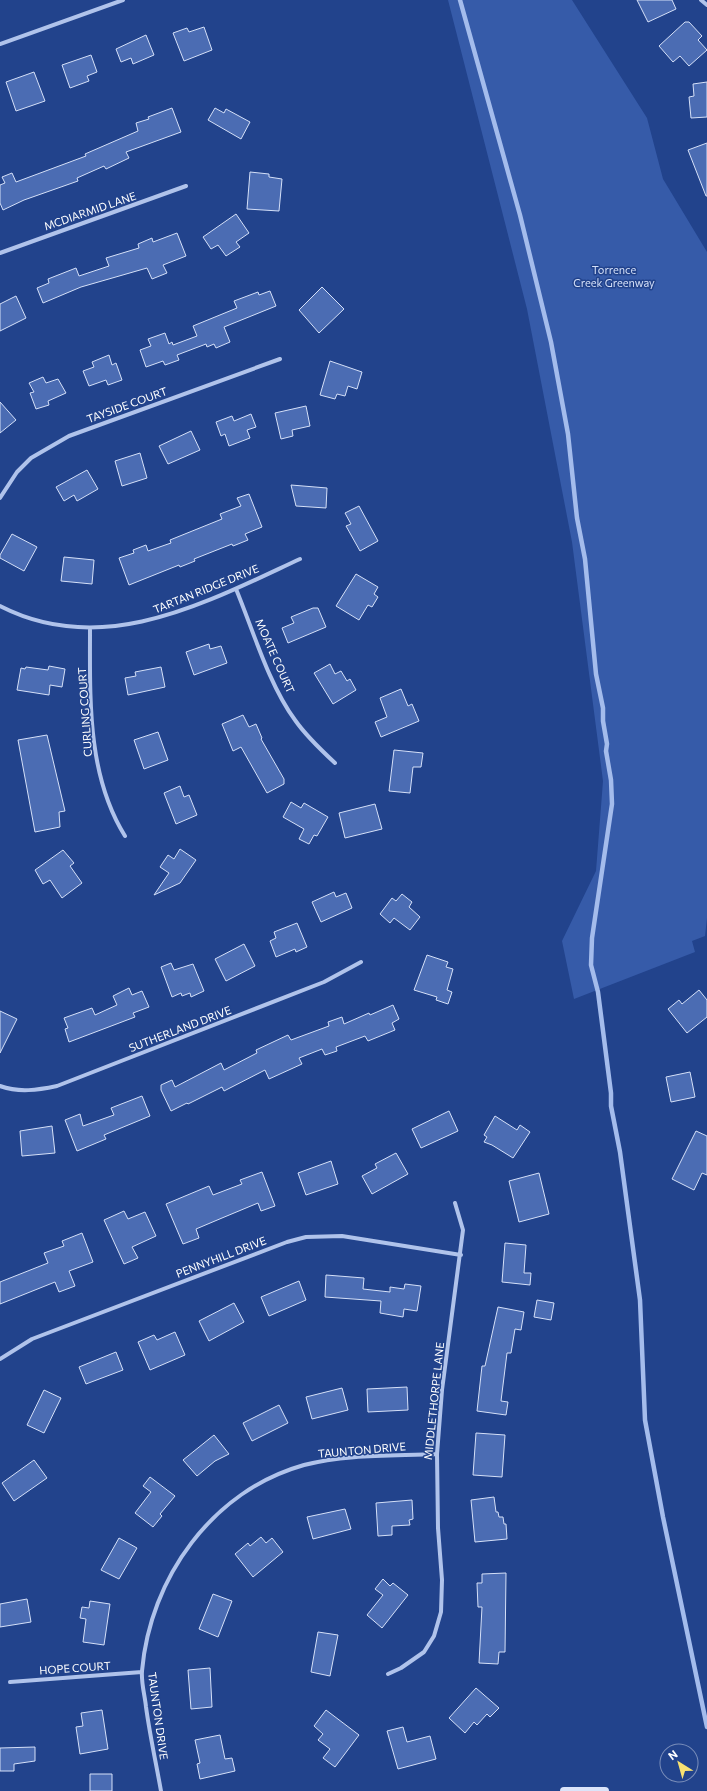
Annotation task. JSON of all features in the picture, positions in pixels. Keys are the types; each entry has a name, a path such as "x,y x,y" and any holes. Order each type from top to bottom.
{"street":[{"path":"0,44 123,0"},
{"path":"701,0 707,5"},
{"name":"MCDIARMID LANE","path":"0,253 186,186"},
{"name":"TAYSIDE COURT","path":"0,498 17,472 31,458 69,436 280,359"},
{"name":"TARTAN RIDGE DRIVE","path":"0,606 13,613 67,627 90,629 127,625 168,616 236,589 300,559"},
{"name":"MOATE COURT","path":"236,589 273,680 294,720 335,763"},
{"name":"CURLING COURT","path":"90,629 92,724 98,768 109,805 125,836"},
{"name":"SUTHERLAND DRIVE","path":"0,1086 22,1090 36,1090 57,1086 324,982 361,962"},
{"name":"MIDDLETHORPE LANE","path":"388,1674 401,1668 424,1652 434,1636 441,1612 442,1580 438,1528 437,1454 442,1390 461,1255 463,1230 455,1203"},
{"name":"PENNYHILL DRIVE","path":"0,1359 32,1339 287,1242 306,1237 342,1236 461,1255"},
{"name":"TAUNTON DRIVE","path":"161,1791 150,1737 142,1672 155,1608 162,1590 177,1562 192,1541 212,1519 241,1496 259,1484 286,1471 331,1460 437,1454"},
{"name":"HOPE COURT","path":"10,1682 142,1672"},
{"path":"564,1791 605,1791"}],"green space":[{"name":"Torrence Creek Greenway","path":"448,0 572,0 647,118 663,179 707,252 707,918 705,936 692,941 695,952 574,999 562,941 596,871 603,781 572,542 527,309"}],"building":[{"path":"637,0 672,0 676,9 648,22"},
{"path":"685,22 689,22 702,36 698,40 707,50 689,66 680,56 673,62 659,46"},
{"path":"204,27 212,50 184,61 173,33 187,28 189,32"},
{"path":"146,35 154,55 133,64 131,58 121,62 116,49"},
{"path":"91,55 97,72 87,76 89,81 70,88 62,65"},
{"path":"34,72 45,101 16,111 6,82"},
{"path":"707,82 707,117 691,118 689,97 694,96 693,84"},
{"path":"172,108 181,132 126,152 129,158 106,169 104,166 77,178 78,181 24,200 3,210 0,203 0,185 5,183 2,177 12,173 16,182 86,156 85,154 138,131 136,123 149,119 148,117"},
{"path":"215,108 224,113 226,109 250,122 241,139 208,120"},
{"path":"707,143 707,196 706,196 688,150"},
{"path":"250,172 269,174 269,177 282,179 279,211 247,209"},
{"path":"236,214 249,233 236,242 240,247 226,256 218,245 211,249 203,237"},
{"path":"177,233 186,256 163,265 167,273 152,279 147,268 81,287 43,303 37,288 49,283 48,279 76,268 79,276 109,266 106,258 139,248 138,244 152,238 153,242"},
{"path":"322,287 344,309 319,333 299,310"},
{"path":"270,291 276,306 224,327 230,342 216,348 214,344 207,347 206,344 177,355 179,360 165,365 163,361 146,367 140,350 151,346 148,339 165,333 169,344 172,342 173,345 197,336 193,326 237,308 234,301 258,292 259,295"},
{"path":"16,296 26,318 0,331 0,304"},
{"path":"109,355 112,365 116,363 122,380 108,385 106,380 89,386 83,371 94,367 92,362"},
{"path":"330,361 362,372 357,389 348,386 345,396 337,394 335,399 320,395"},
{"path":"43,377 46,383 58,379 66,393 48,401 49,405 36,409 30,393 34,392 29,383"},
{"path":"0,402 16,420 0,433"},
{"path":"306,406 310,426 292,430 293,436 281,439 275,413"},
{"path":"251,414 256,427 247,430 250,438 229,446 225,434 221,436 216,422 232,416 234,421"},
{"path":"191,431 200,450 168,464 159,446"},
{"path":"140,453 147,478 122,486 115,461"},
{"path":"87,470 98,489 77,501 74,495 64,501 56,487"},
{"path":"291,485 327,488 326,508 296,506"},
{"path":"249,494 262,527 245,534 248,540 233,546 232,544 194,559 195,561 180,567 179,565 129,585 119,558 134,553 133,550 146,545 148,551 171,543 170,540 222,519 220,514 241,506 237,498"},
{"path":"359,506 378,541 360,551 346,526 351,524 345,513"},
{"path":"12,534 37,547 24,571 0,558 0,555"},
{"path":"64,557 94,560 92,584 61,581"},
{"path":"356,574 378,587 374,594 378,597 372,607 368,605 359,620 336,606"},
{"path":"313,608 318,608 326,627 288,643 282,628 294,623 291,617"},
{"path":"209,644 210,649 221,646 227,663 194,675 186,652"},
{"path":"330,664 335,674 341,671 347,681 350,679 356,690 333,704 314,673"},
{"path":"49,666 65,669 62,687 50,685 49,695 17,690 21,668 25,669 26,667 48,670"},
{"path":"161,667 165,687 128,695 125,678 136,676 135,672"},
{"path":"401,689 408,706 412,704 419,721 381,737 375,722 387,717 380,698"},
{"path":"243,715 249,727 256,724 262,738 261,739 284,779 284,784 267,793 241,747 233,751 222,724"},
{"path":"158,732 168,760 144,769 134,740"},
{"path":"47,735 65,811 59,812 60,827 35,832 18,740"},
{"path":"394,750 423,753 421,767 413,767 410,793 389,791"},
{"path":"180,786 184,797 189,795 197,815 176,824 164,793"},
{"path":"291,802 301,808 304,803 328,817 317,836 314,835 309,844 299,839 304,829 283,817"},
{"path":"375,804 382,829 345,838 339,813"},
{"path":"180,849 196,860 180,883 154,895 169,873 160,867 168,855 174,859"},
{"path":"63,850 74,863 70,866 82,883 62,898 50,880 43,884 35,870"},
{"path":"334,892 336,897 346,893 352,908 321,922 312,902"},
{"path":"402,894 412,902 409,907 420,917 410,930 394,918 390,923 380,914 392,898 396,901"},
{"path":"297,923 307,947 296,952 295,949 276,957 270,941 276,938 274,932"},
{"path":"244,944 255,966 226,981 215,959"},
{"path":"427,955 448,962 446,967 453,969 447,990 452,992 448,1004 436,1000 437,997 414,990"},
{"path":"171,963 174,970 193,964 204,991 191,997 190,993 182,996 181,993 172,997 161,967"},
{"path":"129,988 132,995 142,991 149,1007 133,1013 135,1017 69,1042 65,1029 68,1028 64,1018 92,1008 95,1015 117,1005 113,996"},
{"path":"699,990 707,1000 707,1017 687,1033 668,1009 679,1000 682,1004"},
{"path":"393,1005 399,1019 392,1023 395,1030 368,1041 365,1036 336,1047 337,1051 325,1055 322,1049 299,1058 302,1064 269,1079 265,1070 224,1091 222,1087 171,1111 161,1090 161,1085 172,1080 175,1087 221,1063 224,1070 257,1053 256,1050 288,1035 291,1040 329,1026 328,1022 342,1017 344,1024 369,1013 370,1015"},
{"path":"0,1011 17,1019 0,1053"},
{"path":"690,1072 695,1097 671,1102 666,1077"},
{"path":"142,1096 150,1116 104,1135 106,1139 77,1151 65,1120 80,1114 83,1126 114,1115 111,1108"},
{"path":"449,1111 458,1131 421,1148 412,1129"},
{"path":"495,1116 517,1130 520,1125 530,1132 513,1158 492,1145 484,1142 487,1137 484,1135"},
{"path":"52,1126 55,1153 22,1156 20,1131"},
{"path":"696,1131 707,1136 707,1175 702,1173 694,1190 672,1179"},
{"path":"396,1153 408,1174 372,1194 362,1176 377,1168 375,1164"},
{"path":"331,1161 338,1184 306,1195 298,1173"},
{"path":"262,1172 275,1206 261,1211 258,1203 196,1229 199,1238 183,1244 166,1204 209,1186 213,1195 242,1184 240,1180"},
{"path":"539,1173 549,1214 519,1222 509,1181"},
{"path":"124,1211 128,1219 145,1212 156,1236 132,1247 138,1258 124,1264 104,1220"},
{"path":"82,1233 93,1262 69,1271 75,1286 59,1292 55,1282 0,1304 0,1282 48,1263 44,1253 64,1246 62,1241"},
{"path":"505,1243 526,1245 524,1273 531,1273 530,1285 502,1282"},
{"path":"326,1275 364,1278 363,1289 390,1292 390,1287 404,1289 405,1284 421,1286 417,1311 404,1309 403,1317 380,1313 381,1301 325,1297"},
{"path":"299,1281 306,1300 269,1316 261,1297"},
{"path":"537,1300 554,1303 551,1320 534,1317"},
{"path":"234,1303 244,1322 209,1341 199,1321"},
{"path":"498,1307 524,1312 521,1330 515,1329 511,1353 507,1353 501,1401 508,1402 506,1415 477,1411 482,1366 485,1366"},
{"path":"175,1332 185,1355 150,1370 138,1342 154,1335 157,1340"},
{"path":"116,1352 123,1370 86,1384 79,1367"},
{"path":"407,1387 408,1410 368,1412 367,1389"},
{"path":"342,1388 348,1410 312,1419 306,1397"},
{"path":"44,1390 61,1398 44,1433 27,1425"},
{"path":"279,1405 288,1423 252,1441 243,1423"},
{"path":"476,1433 505,1435 502,1477 473,1475"},
{"path":"214,1435 229,1454 215,1461 197,1476 183,1460"},
{"path":"34,1460 47,1478 14,1501 2,1483"},
{"path":"150,1477 175,1496 160,1514 162,1516 153,1527 135,1513 151,1492 143,1486"},
{"path":"494,1497 496,1512 498,1512 499,1517 503,1517 504,1524 506,1524 507,1539 475,1542 471,1500"},
{"path":"412,1500 413,1519 409,1520 410,1525 392,1526 392,1535 378,1536 376,1503"},
{"path":"345,1509 351,1529 313,1539 307,1517"},
{"path":"261,1537 266,1543 272,1538 283,1552 253,1577 235,1554 248,1543 250,1546"},
{"path":"119,1538 137,1548 119,1579 101,1570"},
{"path":"506,1573 505,1652 499,1652 498,1664 479,1663 482,1607 478,1607 477,1583 482,1583 482,1574"},
{"path":"383,1579 390,1586 393,1583 408,1595 382,1628 367,1615 383,1595 375,1589"},
{"path":"213,1594 232,1601 218,1637 199,1629"},
{"path":"27,1599 31,1622 0,1627 0,1604"},
{"path":"90,1601 110,1604 104,1645 83,1642 86,1619 80,1618 82,1607 89,1608"},
{"path":"318,1632 338,1635 330,1676 311,1672"},
{"path":"210,1668 212,1707 191,1709 188,1670"},
{"path":"476,1688 499,1708 490,1717 487,1714 477,1725 474,1722 465,1733 449,1718"},
{"path":"102,1710 108,1749 80,1754 76,1727 83,1726 81,1713"},
{"path":"326,1710 359,1735 335,1767 323,1758 330,1749 318,1740 323,1734 314,1726"},
{"path":"403,1727 407,1742 430,1736 436,1759 398,1769 387,1731"},
{"path":"220,1735 225,1759 232,1758 235,1771 200,1779 197,1764 200,1763 195,1740"},
{"path":"35,1747 35,1761 14,1764 14,1771 0,1771 0,1748"},
{"path":"90,1774 112,1774 112,1791 90,1791"}],"waterway":[{"path":"460,0 520,215 551,342 568,434 577,518 585,559 596,674 603,708 603,721 607,744 606,751 611,780 612,804 592,938 591,965 598,992 611,1093 611,1106 620,1152 640,1300 645,1420 663,1517 707,1727"}]}
